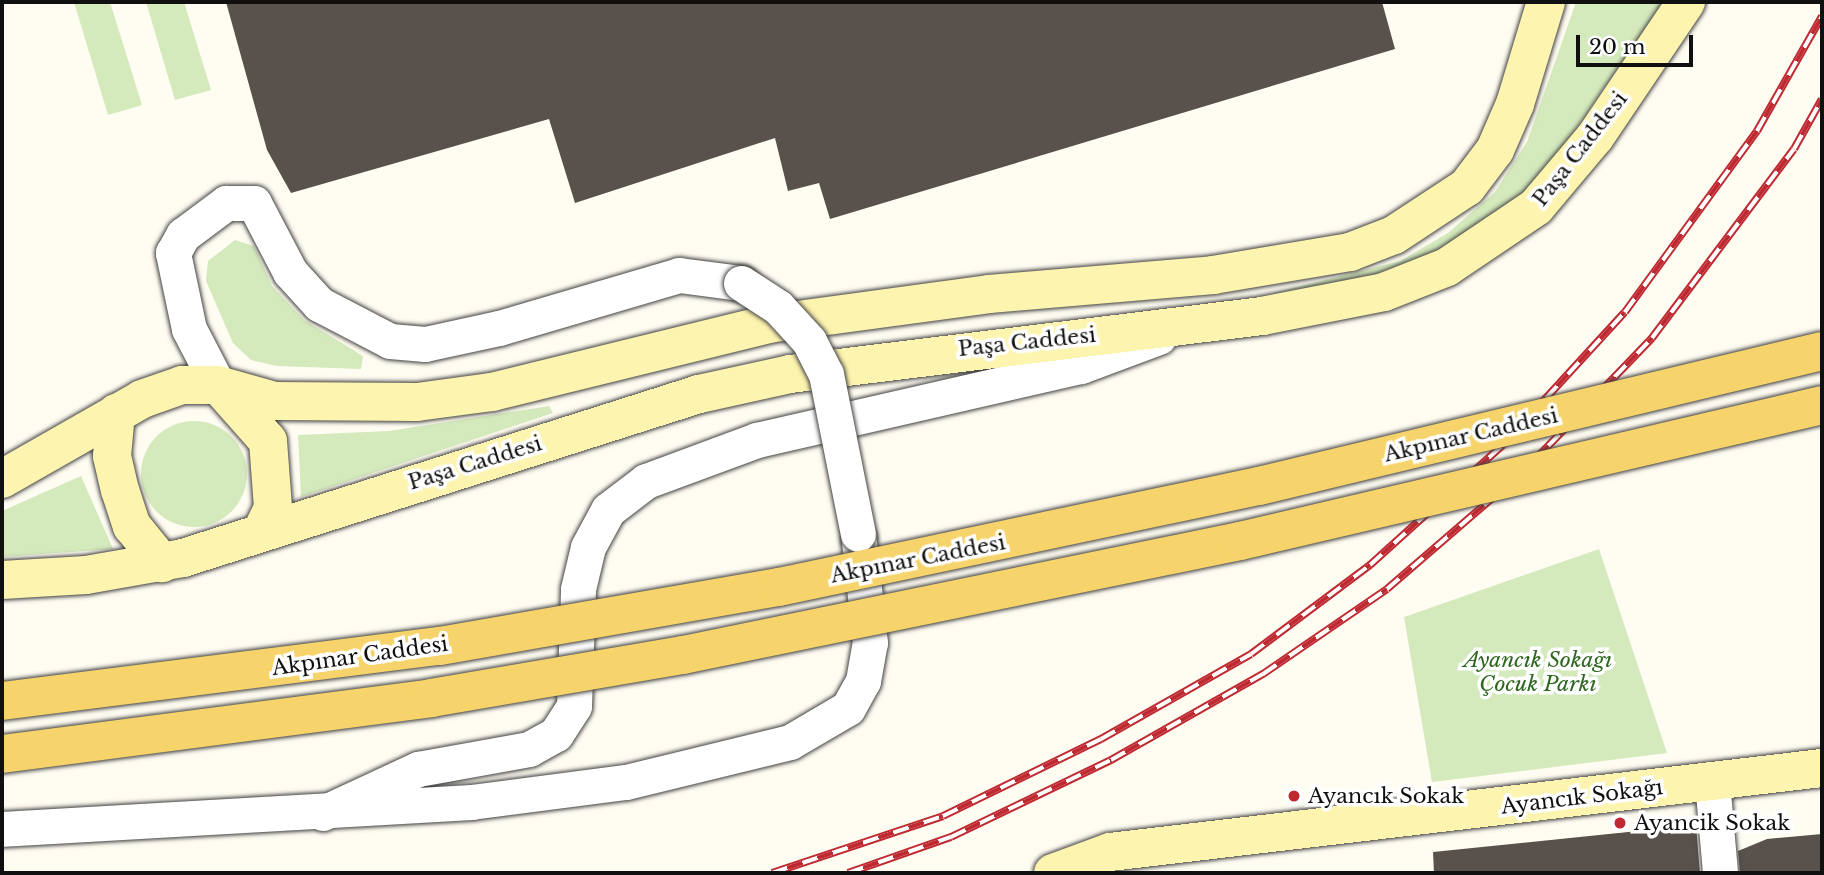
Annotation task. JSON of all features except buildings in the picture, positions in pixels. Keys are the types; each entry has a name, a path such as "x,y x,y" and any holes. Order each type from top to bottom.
{"main road":[{"path":"2,479 116,413 182,385 218,385 275,401 417,402 492,391 768,324 989,293 1213,275 1350,252 1404,229 1467,187 1495,150 1515,104 1546,2"},
{"name":"Paşa Caddesi","path":"262,531 699,394 860,363 1196,324 1384,292 1447,267 1495,239 1564,177 1686,2"},
{"name":"Akpınar Caddesi","path":"2,701 440,646 779,587 1259,486 1822,351"},
{"path":"2,580 162,563 262,531 274,509 268,442 218,385"},
{"path":"2,754 431,698 683,656 1240,541 1822,405"},
{"path":"116,413 112,456 120,491 132,526 162,563"},
{"name":"Ayancık Sokağı","path":"1052,873 1110,852 1822,768"}],"street":[{"path":"2,829 323,813 625,782 719,762 821,728 848,708 863,681 870,643 858,534 826,374 809,341 786,315 741,283 679,275 499,328 425,344 390,341 318,304 290,272 254,203 226,203 183,235 173,253 189,329 218,385"},
{"path":"323,813 418,769 529,749 556,734 574,706 578,589 588,547 608,510 646,481 757,440 1081,366 1196,324"},
{"path":"1712,781 1720,873"}],"green space":[{"path":"74,2 110,2 142,105 108,115"},
{"path":"146,2 184,2 211,90 175,100"},
{"path":"1576,2 1663,2 1553,162 1513,204 1439,251 1371,276 1269,294 1400,261 1448,233 1495,192 1527,142"},
{"path":"235,240 254,246 272,286 304,320 363,356 361,369 277,366 251,360 233,343 206,281 208,261"},
{"path":"549,406 553,413 301,497 298,435 389,431"},
{"path":"194,421 214,425 231,437 243,454 247,474 243,494 231,511 214,523 194,527 174,523 157,511 145,494 141,474 145,454 157,437 174,425"},
{"path":"81,476 113,549 2,557 2,511"},
{"name":"Ayancık Sokağı Çocuk Parkı","path":"1599,549 1667,753 1432,782 1404,617"}],"railway":[{"path":"772,873 943,816 1101,739 1251,654 1370,565 1503,445 1625,312 1757,131 1822,16"},
{"path":"848,873 951,837 1111,760 1263,674 1387,589 1526,469 1652,338 1794,149 1822,99"}],"place":[{"name":"Ayancık Sokak","path":"1294,796"},
{"name":"Ayancik Sokak","path":"1620,823"}]}
